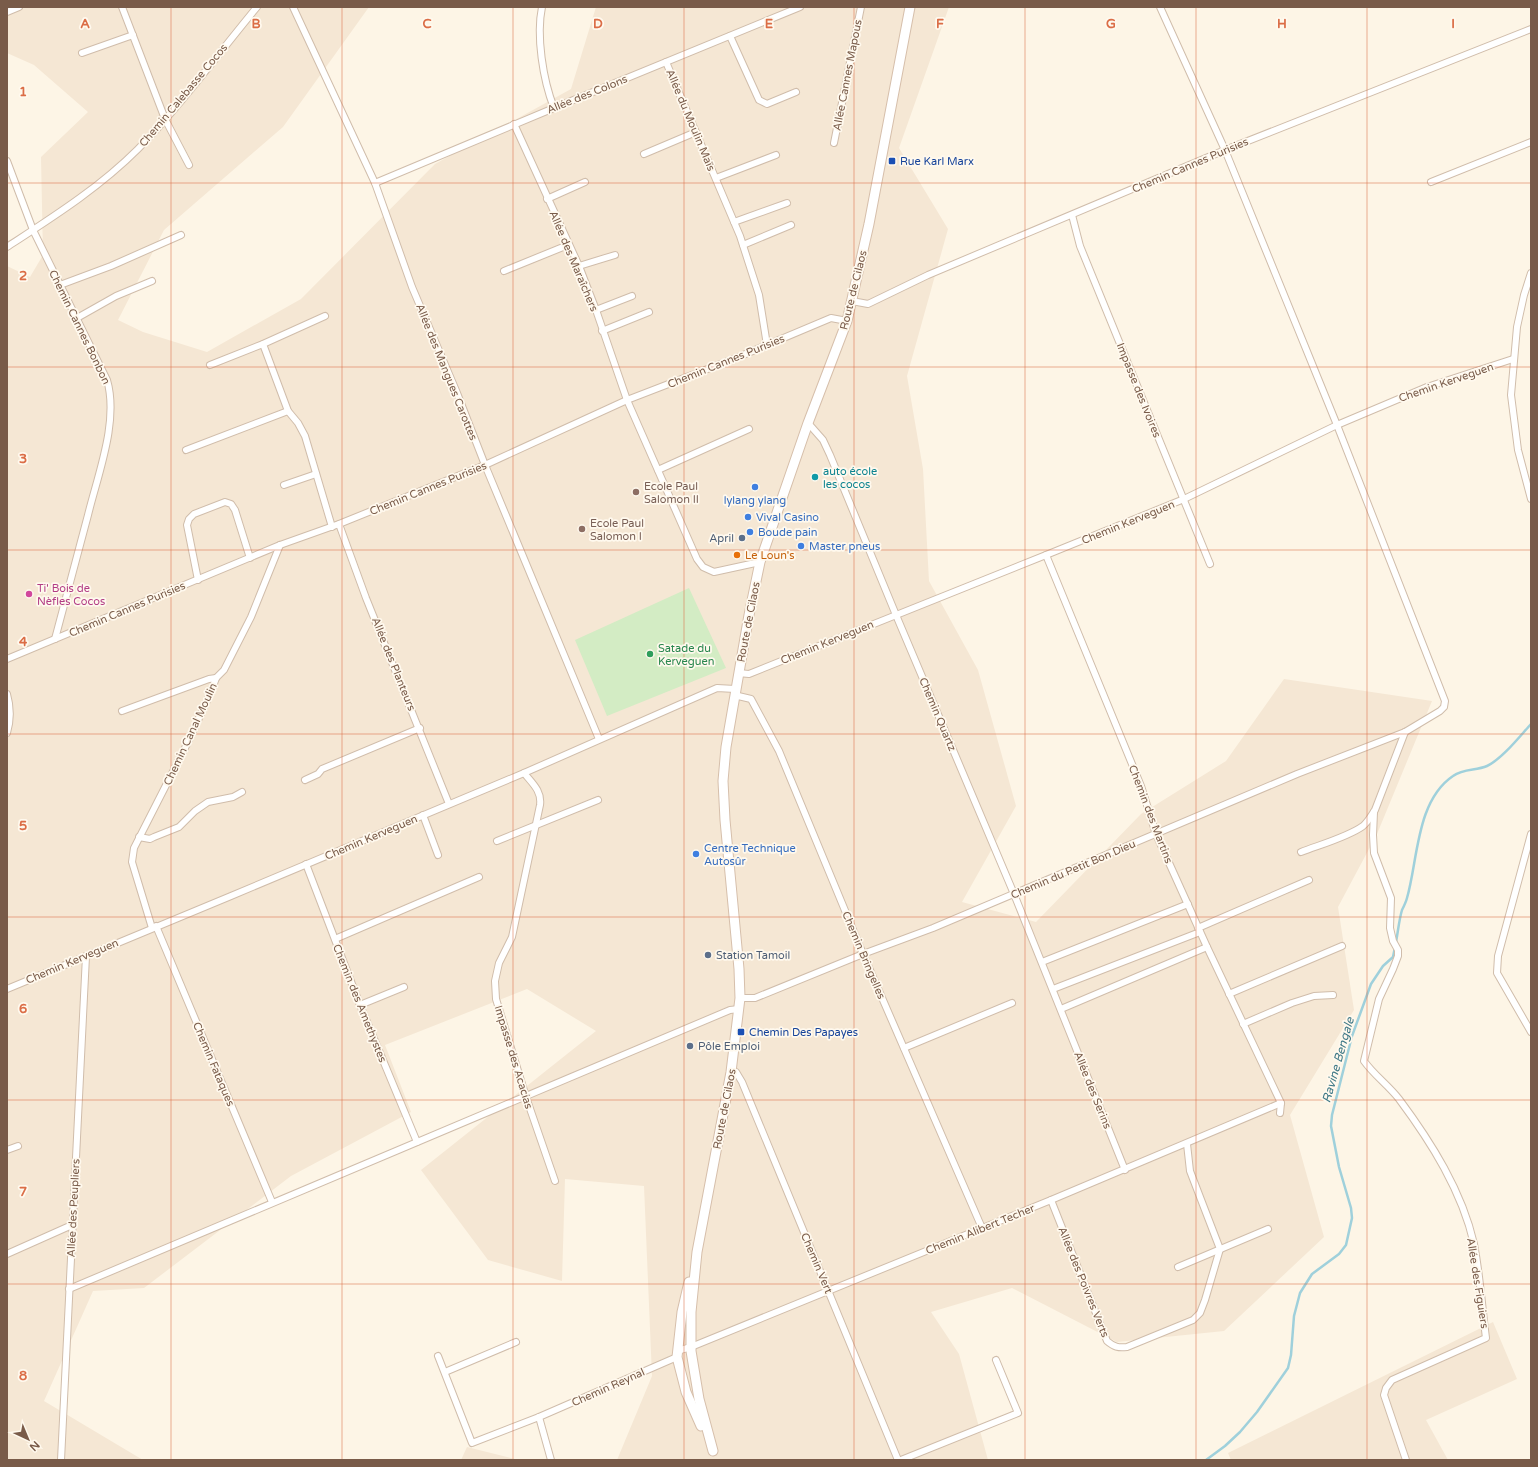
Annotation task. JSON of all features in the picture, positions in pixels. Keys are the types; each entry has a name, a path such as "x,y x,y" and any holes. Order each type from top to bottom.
{"main road":[{"name":"Route de Cilaos","path":"715,1456 698,1410 686,1392 677,1354 682,1312 697,1252 731,1072 740,998 739,969 723,781 726,747 738,673 760,562 808,423 847,321 852,301 869,224 910,7"},
{"name":"Route de Cilaos","path":"697,1252 691,1312 691,1347 698,1410"}],"street":[{"path":"7,12 19,7"},
{"path":"122,7 165,119 189,165"},
{"name":"Chemin Calebasse Cocos","path":"7,247 68,207 104,179 137,149 165,119 257,7"},
{"name":"Allée des Mangues Carottes","path":"293,7 375,183 412,286 599,738"},
{"path":"542,7 539,19 539,34 547,89 554,108"},
{"name":"Allée des Colons","path":"375,183 514,124 800,7"},
{"name":"Allée Cannes Mapous","path":"834,143 861,7"},
{"path":"1160,7 1225,150 1337,425"},
{"name":"Chemin Cannes Purisies","path":"852,301 868,304 928,275 1225,150 1531,29"},
{"path":"82,53 133,35"},
{"path":"730,36 759,100 767,104 796,92"},
{"name":"Allée du Moulin Maïs","path":"666,62 743,245 760,295 767,345"},
{"name":"Allée des Maraîchers","path":"514,124 578,266 596,310 602,331 628,400 697,559 703,567 714,572 760,562"},
{"path":"644,154 696,132"},
{"path":"1431,182 1531,142"},
{"name":"Allée du Moulin Maïs","path":"716,178 776,155"},
{"name":"Chemin Cannes Bonbon","path":"7,161 33,230 107,380 111,393 111,407 106,445 55,639"},
{"path":"547,199 584,182"},
{"path":"734,222 787,203"},
{"name":"Impasse des Ivoires","path":"1072,214 1080,246 1210,564"},
{"path":"743,245 791,225"},
{"path":"60,285 111,266 181,236"},
{"path":"504,271 568,245"},
{"path":"578,266 614,255"},
{"path":"1531,273 1524,295 1517,328 1513,359 1511,395 1518,450 1531,498"},
{"path":"76,318 116,296 152,281"},
{"path":"596,310 632,296"},
{"path":"602,331 649,312"},
{"path":"210,365 263,344 325,316"},
{"name":"Chemin Cannes Purisies","path":"7,659 280,545 332,527 485,465 628,400 831,318 847,321"},
{"path":"263,344 288,411 298,423 305,436 332,527"},
{"name":"Chemin Kerveguen","path":"738,673 749,674 1046,556 1184,498 1337,425 1427,387 1513,359"},
{"path":"186,450 288,411"},
{"name":"Chemin Quartz","path":"808,423 823,440 830,455 1061,1009"},
{"name":"Chemin du Petit Bon Dieu","path":"740,998 755,998 863,954 933,928 1298,774 1405,732 1440,711 1444,707 1445,701 1337,425"},
{"path":"658,470 749,429"},
{"path":"284,485 316,474"},
{"path":"198,580 187,525 189,519 194,514 225,502 232,504 250,558"},
{"name":"Allée des Planteurs","path":"339,524 366,598 420,728 449,804"},
{"name":"Chemin Canal Moulin","path":"154,927 132,862 134,848 190,737 216,678 224,670 251,617 280,545"},
{"name":"Chemin des Martins","path":"1046,556 1141,786 1156,834 1199,930 1281,1103"},
{"path":"122,711 209,678 216,678"},
{"name":"Chemin Kerveguen","path":"7,989 449,804 717,688 735,692"},
{"name":"Chemin Bringelles","path":"735,692 751,698 779,751 863,954 982,1228"},
{"path":"7,694 10,705 11,719 7,733"},
{"path":"305,780 318,774 322,769 420,728"},
{"path":"1301,852 1352,832 1363,825 1374,812 1405,732"},
{"name":"Impasse des Acacias","path":"524,772 538,790 540,795 540,805 512,937 499,963 495,981 496,999 526,1097 555,1181"},
{"path":"139,837 150,839 179,827 195,811 208,802 233,797 242,792"},
{"path":"497,841 598,800"},
{"name":"Allée des Figuiers","path":"1374,812 1374,854 1391,898 1390,928 1393,941 1398,950 1398,956 1379,999 1364,1060 1371,1071 1387,1085 1399,1099 1441,1162 1468,1222 1474,1245 1486,1338 1392,1380 1386,1388 1384,1395 1406,1460"},
{"path":"423,815 438,855"},
{"path":"1531,834 1498,956 1497,973 1531,1032"},
{"name":"Chemin des Amethystes","path":"306,864 360,1005 417,1142"},
{"path":"335,939 479,877"},
{"path":"1053,989 1199,930 1308,880"},
{"path":"1042,962 1188,904"},
{"name":"Chemin Fataques","path":"154,927 272,1202"},
{"path":"1229,994 1342,946"},
{"path":"1061,1009 1207,947"},
{"name":"Allée des Peupliers","path":"61,1460 86,956"},
{"path":"360,1005 404,987"},
{"path":"1244,1024 1292,1003 1314,996 1333,995"},
{"path":"904,1048 1012,1003"},
{"path":"69,1289 272,1202 526,1097 730,1010 739,1009"},
{"name":"Allée des Serins","path":"1061,1009 1125,1170"},
{"name":"Chemin Vert","path":"731,1072 736,1072 742,1082 900,1460"},
{"path":"1280,1113 1281,1103"},
{"name":"Chemin Alibert Techer","path":"677,1354 1125,1170 1281,1103"},
{"path":"1187,1144 1189,1164 1193,1181 1220,1249"},
{"path":"7,1150 18,1146"},
{"name":"Allée des Poivres Verts","path":"1051,1200 1107,1341 1118,1348 1127,1347 1193,1320 1200,1313 1205,1300 1220,1249"},
{"path":"7,1254 72,1225"},
{"path":"1178,1267 1268,1229"},
{"path":"438,1356 445,1372 516,1342"},
{"name":"Chemin Reynal","path":"445,1372 472,1444 539,1417 677,1354"},
{"path":"900,1460 1018,1413 996,1360"},
{"path":"539,1417 551,1460"}],"shaded area":[{"path":"7,7 369,7 283,127 164,230 118,320 143,332 207,352 301,299 435,164 571,89 596,7 949,7 899,148 948,229 907,376 923,469 929,581 978,670 1016,806 962,902 1036,922 1141,814 1226,761 1284,679 1432,701 1377,834 1338,907 1354,1010 1290,1115 1324,1237 1224,1331 1117,1342 1012,1288 931,1312 959,1354 988,1460 617,1460 652,1376 644,1186 565,1179 562,1281 488,1260 421,1170 596,1031 527,989 385,1045 411,1112 291,1176 144,1288 93,1291 44,1401 143,1460 7,1460 7,266 30,277 43,255 41,157 88,112 34,65 7,53"},
{"path":"1493,1322 1517,1379 1426,1420 1448,1460 1231,1460 1228,1453"},
{"path":"467,1447 519,1460 461,1460"}],"green space":[{"name":"Satade du Kerveguen","path":"689,588 726,668 607,716 575,640"}],"waterway":[{"name":"Ravine Bengale","path":"1396,942 1402,910 1407,900 1411,883 1420,832 1432,800 1441,787 1457,773 1479,769 1493,763 1531,724"},
{"name":"Ravine Bengale","path":"1206,1460 1225,1446 1240,1432 1257,1412 1288,1368 1291,1355 1294,1316 1300,1293 1312,1274 1339,1254 1346,1245 1352,1218 1351,1208 1339,1167 1331,1126 1332,1115 1352,1036 1371,984 1383,966 1393,957 1395,947"}],"place":[{"name":"Rue Karl Marx","path":"892,161"},
{"name":"auto école les cocos","path":"815,477"},
{"name":"lylang ylang","path":"755,487"},
{"name":"Ecole Paul Salomon II","path":"636,492"},
{"name":"Vival Casino","path":"748,517"},
{"name":"Ecole Paul Salomon I","path":"582,529"},
{"name":"Boude pain","path":"750,532"},
{"name":"April","path":"742,538"},
{"name":"Master pneus","path":"801,546"},
{"name":"Le Loun's","path":"737,555"},
{"name":"Ti' Bois de Nèfles Cocos","path":"29,594"},
{"name":"Satade du Kerveguen","path":"650,654"},
{"name":"Centre Technique Autosûr","path":"696,854"},
{"name":"Station Tamoil","path":"708,955"},
{"name":"Chemin Des Papayes","path":"741,1032"},
{"name":"Pôle Emploi","path":"690,1046"}]}
